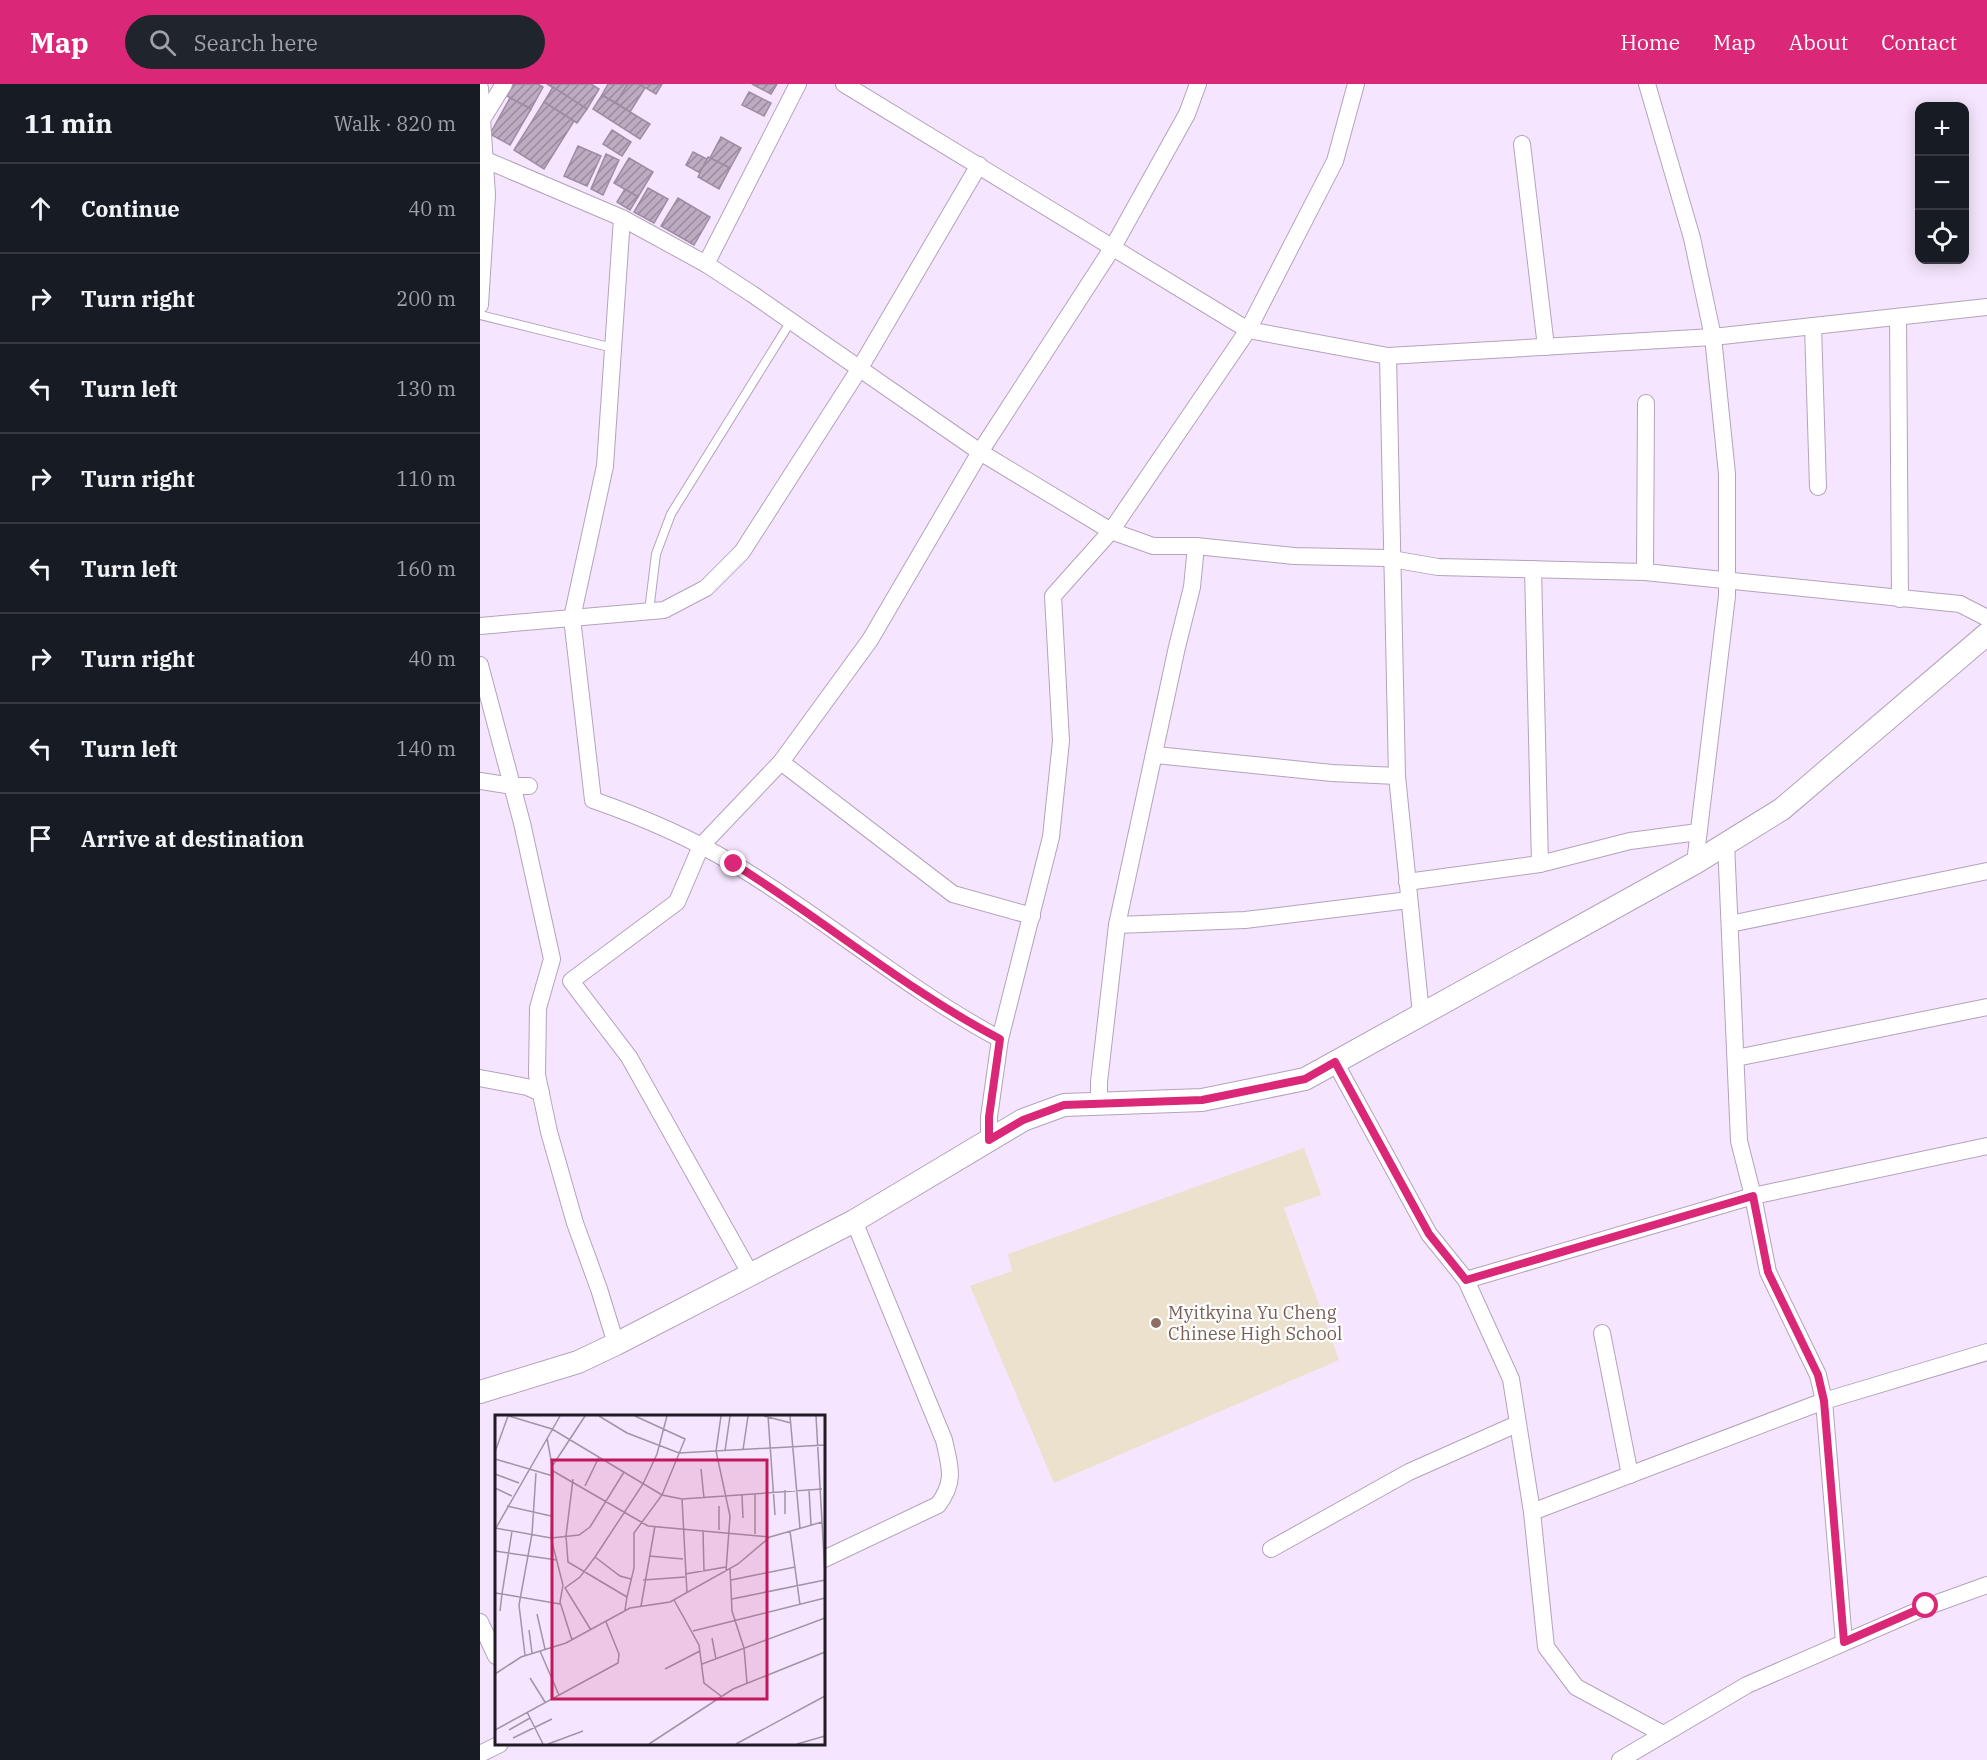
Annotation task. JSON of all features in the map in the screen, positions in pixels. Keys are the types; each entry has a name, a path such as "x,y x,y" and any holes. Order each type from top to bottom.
{"street":[{"path":"483,118 504,84"},
{"path":"706,264 798,84"},
{"path":"844,84 1248,330 1388,356 1713,337 1987,307"},
{"path":"751,1275 629,1057 571,981 677,902 702,846 781,762 870,640 980,452 1113,247 1187,114 1198,84"},
{"path":"989,1140 989,1117 1000,1039 1051,837 1061,741 1053,596 1111,531 1248,330 1335,161 1356,84"},
{"path":"1647,84 1692,237 1713,337 1727,474 1726,608 1695,862"},
{"path":"480,88 486,160 480,304"},
{"path":"1522,144 1546,347"},
{"path":"486,160 622,218 706,264 980,452 1111,531 1153,546 1196,546 1294,556 1392,559 1438,567 1645,572 1960,604 1987,618"},
{"path":"480,626 664,610 706,588 742,552 860,368 979,165"},
{"path":"622,218 605,466 573,618 593,800 645,818 702,846 775,890 959,1017 1000,1039"},
{"path":"1898,317 1900,599"},
{"path":"1813,326 1818,487"},
{"path":"1388,356 1396,776 1421,1014"},
{"path":"1645,572 1646,403"},
{"path":"1099,1103 1101,1059 1117,925 1156,755 1177,646 1192,587 1196,546"},
{"path":"1533,569 1540,864"},
{"path":"480,1392 578,1362 616,1344 854,1221 1023,1120 1064,1105 1202,1100 1305,1079 1695,862 1782,809 1987,634"},
{"path":"480,664 512,786 552,959 538,1008 537,1075 549,1132 575,1223 616,1344"},
{"path":"1156,755 1332,773 1396,776"},
{"path":"781,762 953,894 1032,916"},
{"path":"480,781 529,786"},
{"path":"1407,882 1540,864 1630,841 1698,832"},
{"path":"1726,843 1739,1141 1768,1272 1818,1375 1824,1401 1844,1642"},
{"path":"1730,924 1987,871"},
{"path":"1117,925 1245,920 1409,900"},
{"path":"1736,1058 1987,1007"},
{"path":"1335,1062 1429,1234 1466,1280 1511,1379 1532,1512 1546,1647 1576,1687 1663,1734"},
{"path":"480,1078 527,1087 541,1093"},
{"path":"1466,1280 1753,1196 1987,1146"},
{"path":"825,1558 938,1505 949,1491 950,1467 944,1440 854,1221"},
{"path":"1602,1333 1630,1474"},
{"path":"1532,1512 1824,1401 1987,1352"},
{"path":"1272,1549 1409,1472 1517,1424"},
{"path":"1620,1760 1747,1685 1926,1606 1987,1585"},
{"path":"480,1622 495,1654"},
{"path":"480,1754 496,1745"}],"lane":[{"path":"480,315 613,348"},
{"path":"649,611 656,554 670,514 791,321"}],"shaded area":[{"name":"Myitkyina Yu Cheng Chinese High School","path":"1304,1148 1321,1195 1284,1208 1339,1360 1054,1483 970,1286 1012,1271 1008,1254"}],"building":[{"path":"514,84 538,84 543,87 531,109 507,96"},
{"path":"547,84 591,84 599,89 587,109"},
{"path":"608,84 628,84 616,103 602,95"},
{"path":"628,84 639,84 645,88 630,112 616,103"},
{"path":"639,84 662,84 656,94"},
{"path":"752,84 777,84 771,94"},
{"path":"553,87 587,109 577,123 544,102"},
{"path":"749,92 771,103 764,116 742,105"},
{"path":"602,95 650,124 640,139 593,109"},
{"path":"510,98 531,109 510,145 490,134"},
{"path":"544,102 574,121 544,169 514,150"},
{"path":"612,130 631,142 622,156 603,144"},
{"path":"721,137 741,148 730,168 710,158"},
{"path":"578,146 601,156 587,186 564,176"},
{"path":"693,152 707,159 700,173 686,165"},
{"path":"606,154 619,160 603,195 591,189"},
{"path":"708,157 730,168 719,189 698,177"},
{"path":"629,158 653,172 638,197 614,183"},
{"path":"648,188 668,199 654,223 634,212"},
{"path":"625,189 638,197 630,210 617,202"},
{"path":"678,198 710,217 694,245 661,226"}],"place":[{"name":"Myitkyina Yu Cheng Chinese High School","path":"1156,1323"}],"route":[{"path":"734,864 959,1017 1000,1039 989,1117 989,1140 1023,1120 1064,1105 1202,1100 1305,1079 1335,1062 1429,1234 1466,1280 1753,1196 1768,1272 1818,1375 1824,1401 1844,1642 1926,1606"}]}
